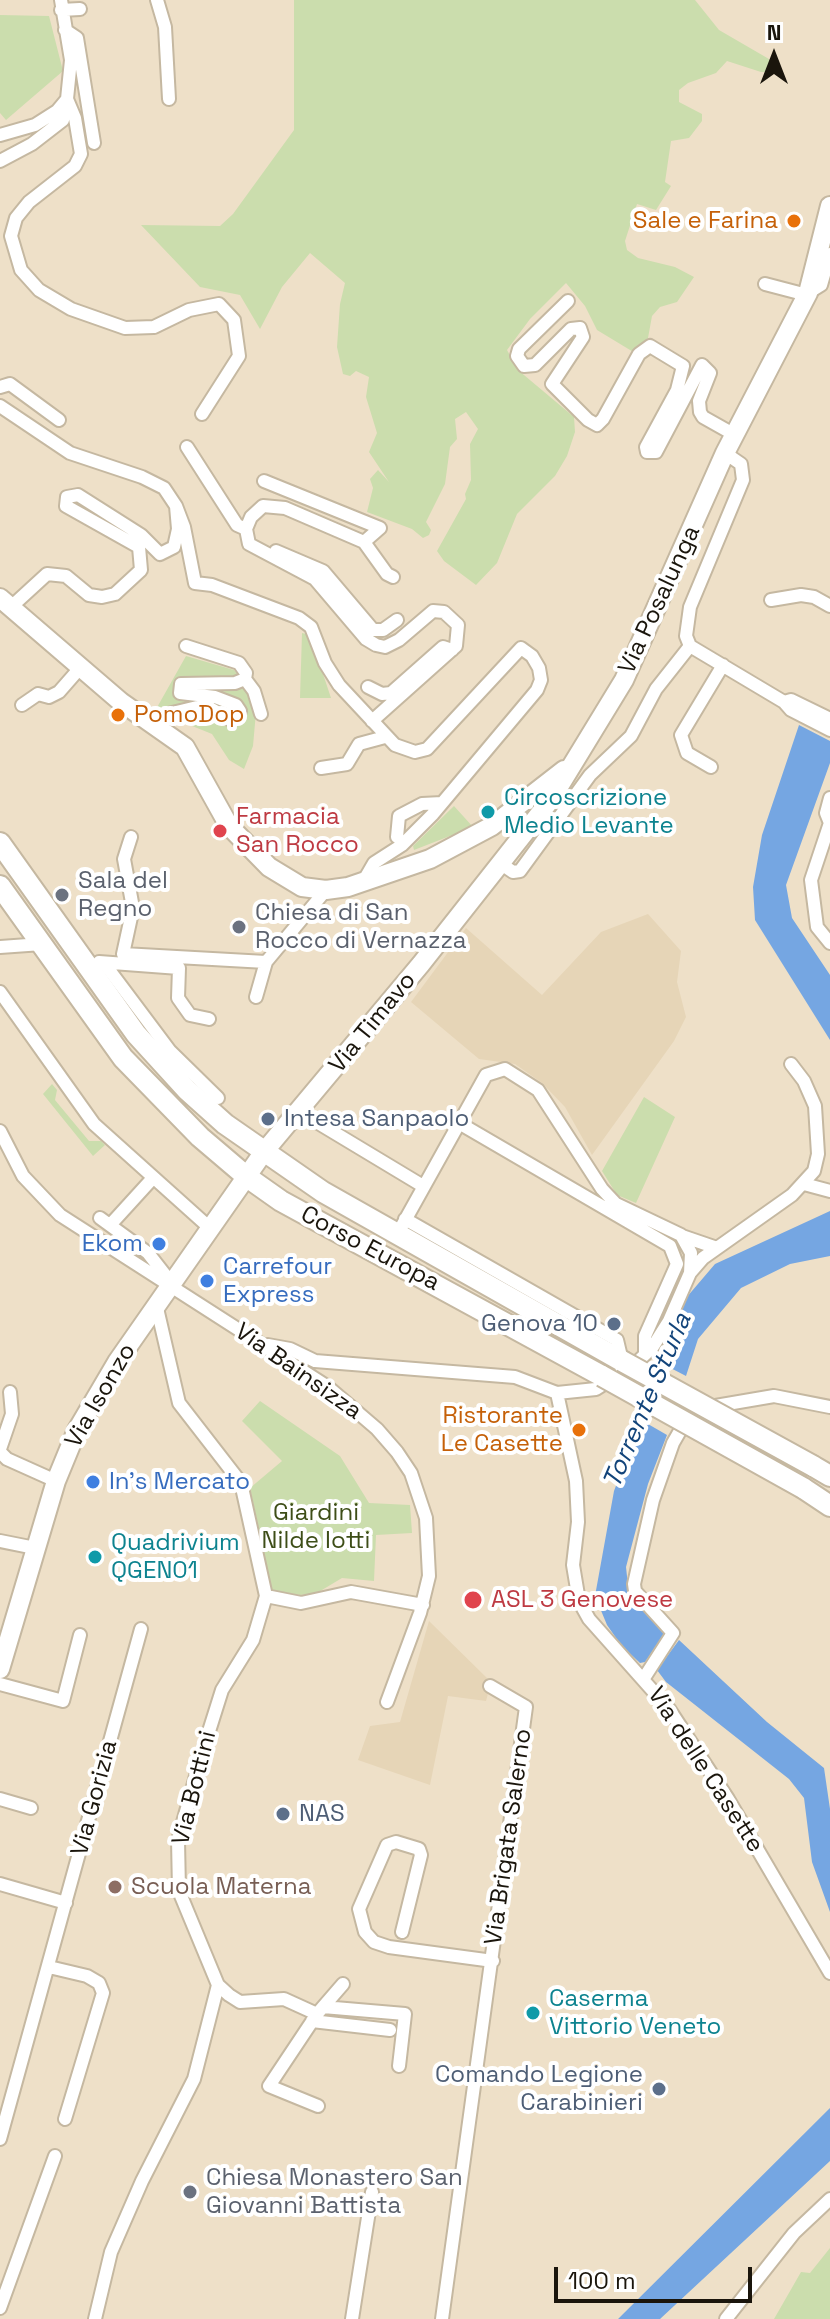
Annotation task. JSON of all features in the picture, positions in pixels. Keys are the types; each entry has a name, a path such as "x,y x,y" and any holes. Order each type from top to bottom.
{"main road":[{"name":"Via Posalunga","path":"502,860 552,798 624,680 651,626 725,453 808,294 830,206"},
{"path":"5,603 80,668 190,753 229,826 261,859 295,884 326,890"},
{"name":"Via Posalunga","path":"326,890 410,867 478,840 507,822 575,760"},
{"name":"Via Posalunga","path":"507,822 532,821"},
{"path":"502,860 507,822"},
{"path":"478,840 500,848 502,860"},
{"name":"Corso Europa","path":"0,843 94,962 136,1034 187,1090 263,1153 402,1226 622,1361 821,1471"},
{"name":"Via Timavo","path":"263,1153 300,1112 502,860"},
{"name":"Corso Europa","path":"0,886 123,1058 200,1137 247,1177 281,1201 602,1376 830,1506"},
{"name":"Via Isonzo","path":"0,1669 4,1638 56,1481 93,1402 263,1153"}],"street":[{"path":"157,0 165,27 169,99"},
{"path":"0,161 32,144 63,120 71,60 61,5 80,9"},
{"path":"65,30 77,38 94,143"},
{"path":"0,135 35,125 57,111 67,99"},
{"path":"67,99 75,118 81,154 75,166 29,202 16,218 11,236 21,270 39,290 71,309 125,328 154,327 189,310 219,304 234,320 239,356 202,414"},
{"path":"765,284 808,294 821,285 830,254"},
{"path":"568,301 519,349 517,356 524,366 535,365 571,329 580,328 583,337 552,384 588,420 597,425 603,419 639,354 650,346 683,366 677,390 646,447 648,453 656,452 696,370 702,365 710,373 699,401 700,412 703,417 735,435"},
{"path":"0,387 10,384 59,420"},
{"path":"0,406 70,453 156,484 172,496 184,527 195,583 212,585 299,618 311,627 325,663 339,685 395,745 415,752 427,749 521,648 532,656 541,680 537,690 442,803 402,845 374,863 363,882"},
{"path":"187,447 237,525 246,529"},
{"path":"725,453 741,464 743,480 690,607 686,636 690,646 830,730"},
{"path":"264,481 380,528 364,542"},
{"path":"5,603 47,574 66,576 89,595 102,597 115,594 141,570 139,547 66,506 67,497 78,495 145,537 160,554 174,547 178,537 176,506"},
{"path":"372,721 452,650 459,641 458,625 444,612 433,611 399,640 385,647 376,645 366,639 315,579 249,544 246,529 256,510 276,505 364,542 387,574 393,577"},
{"path":"262,553 264,546 323,571 373,630 383,630 397,620"},
{"path":"771,600 801,595 814,597 830,606"},
{"path":"186,646 239,663 254,691 261,714"},
{"path":"502,860 513,872 520,871 590,775 624,745 656,689 690,646"},
{"path":"368,687 382,694 391,693 443,647 452,650"},
{"path":"711,767 687,753 681,735 723,665"},
{"path":"22,705 38,694 49,697 59,692 80,668"},
{"path":"154,724 168,714 197,707 233,718 240,711 236,705 215,697 185,695 178,689 187,683 235,683 245,679"},
{"path":"789,704 830,719"},
{"path":"321,768 347,764 359,744 385,737"},
{"path":"830,798 826,813 830,823 811,880 817,927 830,943"},
{"path":"397,837 399,816 422,804 442,803"},
{"path":"131,837 124,859 133,908 123,954 266,962"},
{"path":"256,997 266,962 326,890"},
{"path":"0,947 42,944"},
{"path":"94,962 179,968 178,998 190,1015 209,1019"},
{"path":"94,962 170,1051 218,1098"},
{"path":"0,992 83,1110 152,1179 211,1229"},
{"path":"690,1273 717,1248 808,1186 817,1161 819,1130 815,1106 804,1081 791,1064"},
{"name":"Corso Europa","path":"402,1226 486,1075 509,1070 538,1090 602,1189 616,1204 681,1235"},
{"path":"300,1112 423,1186"},
{"path":"459,1123 670,1246 677,1264 645,1336 645,1352"},
{"name":"Via Bainsizza","path":"0,1131 23,1176 42,1199 328,1387 366,1419 397,1452 411,1473 426,1518 429,1576 423,1605 387,1702"},
{"path":"152,1179 106,1221 148,1253 172,1287"},
{"path":"808,1186 830,1191"},
{"path":"681,1235 717,1248"},
{"path":"268,1345 290,1349 315,1361 515,1377 557,1393 596,1389 634,1365 652,1348 669,1321 690,1273 691,1253 681,1235"},
{"name":"Via Bottini","path":"157,1308 179,1403 241,1483 266,1596 253,1640 222,1690 178,1840 179,1891 218,1985"},
{"path":"10,1392 12,1414 0,1451 7,1459 56,1481"},
{"name":"Via delle Casette","path":"557,1393 576,1481 578,1522 573,1565 579,1601 589,1619 647,1674 728,1799 830,1973"},
{"path":"647,1674 671,1637 670,1628 635,1591 634,1584 653,1500 673,1443 692,1410 774,1396 830,1407"},
{"path":"0,1541 35,1548"},
{"path":"266,1596 301,1603 340,1592 423,1605"},
{"name":"Via Gorizia","path":"0,2139 141,1629"},
{"path":"0,1684 63,1701 80,1635"},
{"name":"Via Brigata Salerno","path":"442,2319 526,1707 490,1686"},
{"path":"0,1799 31,1808"},
{"name":"Via Brigata Salerno","path":"402,1932 421,1855 419,1849 396,1842 387,1845 359,1909 365,1932 374,1942 389,1947 493,1961"},
{"path":"0,1884 66,1903"},
{"path":"49,1967 87,1976 99,1983 103,1993 65,2119"},
{"path":"318,2106 269,2086 317,2014 343,1984"},
{"path":"95,2319 111,2252 142,2181 194,2079 218,1985 240,2002 284,1999 317,2014 390,2030"},
{"path":"317,2014 405,2014 399,2066"},
{"path":"0,2308 55,2156"},
{"path":"352,2319 372,2192"},
{"path":"726,2319 794,2233 830,2199"}],"shaded area":[{"path":"648,914 681,951 677,982 686,1017 674,1041 592,1155 565,1107 542,1083 515,1064 479,1059 411,1002 466,928 542,995 601,932"},
{"path":"429,1621 488,1679 490,1686 486,1701 448,1696 430,1785 358,1760 370,1726 400,1722"}],"green space":[{"path":"294,0 695,0 719,30 769,59 777,69 775,72 761,72 727,61 716,73 688,83 679,90 679,102 702,114 702,121 689,138 671,141 665,182 671,186 656,210 637,204 625,241 627,250 638,258 675,267 694,277 677,302 660,307 652,316 648,338 635,353 597,330 585,306 566,283 530,319 507,350 518,370 574,417 575,432 567,456 555,476 517,514 497,563 476,585 444,561 437,551 466,499 471,480 470,444 478,429 466,412 455,419 457,439 450,447 445,484 426,522 431,530 429,535 423,538 412,529 367,512 373,488 370,479 378,470 389,482 369,452 377,433 366,397 369,377 356,371 350,376 343,374 337,347 345,283 310,253 282,287 260,329 240,295 200,287 141,225 220,226 233,214 294,130"},
{"path":"0,15 49,16 63,71 6,120 0,113"},
{"path":"302,633 310,635 331,698 300,698"},
{"path":"186,656 234,670 245,683 256,712 253,746 244,769 229,760 212,734 155,711"},
{"path":"454,806 473,827 414,850 413,846"},
{"path":"52,1084 57,1090 55,1100 89,1141 101,1141 105,1145 93,1156 43,1094"},
{"path":"644,1097 675,1117 636,1203 617,1195 602,1171"},
{"name":"Giardini Nilde Iotti","path":"260,1401 340,1456 369,1503 410,1505 412,1533 376,1535 374,1581 342,1578 317,1593 300,1595 272,1590 250,1488 282,1461 242,1421"},
{"path":"830,2248 830,2319 774,2319 801,2272 810,2273"}],"water":[{"path":"799,725 830,741 830,763 786,885 792,918 830,975 830,1040 755,920 753,887 762,835"},
{"path":"830,1211 830,1256 790,1264 741,1288 698,1339 686,1376 659,1362 686,1298 715,1264"},
{"path":"641,1420 667,1435 648,1484 626,1567 629,1595 665,1633 645,1662 640,1663 621,1645 607,1625 595,1596 614,1491"},
{"path":"679,1640 767,1722 824,1768 830,1809 830,1912 812,1862 804,1798 789,1779 666,1682 657,1670"},
{"path":"830,2108 830,2161 660,2319 618,2319"}],"place":[{"name":"Sale e Farina","path":"794,221"},
{"name":"PomoDop","path":"118,715"},
{"name":"Circoscrizione Medio Levante","path":"488,812"},
{"name":"Farmacia San Rocco","path":"220,831"},
{"name":"Sala del Regno","path":"62,895"},
{"name":"Chiesa di San Rocco di Vernazza","path":"239,927"},
{"name":"Intesa Sanpaolo","path":"268,1119"},
{"name":"Ekom","path":"159,1244"},
{"name":"Carrefour Express","path":"207,1281"},
{"name":"Genova 10","path":"614,1324"},
{"name":"Ristorante Le Casette","path":"579,1430"},
{"name":"In's Mercato","path":"93,1482"},
{"name":"Quadrivium QGEN01","path":"95,1557"},
{"name":"ASL 3 Genovese","path":"473,1600"},
{"name":"NAS","path":"283,1814"},
{"name":"Scuola Materna","path":"115,1887"},
{"name":"Caserma Vittorio Veneto","path":"533,2013"},
{"name":"Comando Legione Carabinieri","path":"659,2089"},
{"name":"Chiesa Monastero San Giovanni Battista","path":"190,2192"}],"water label":[{"name":"Torrente Sturla","path":"648,1401"}]}
